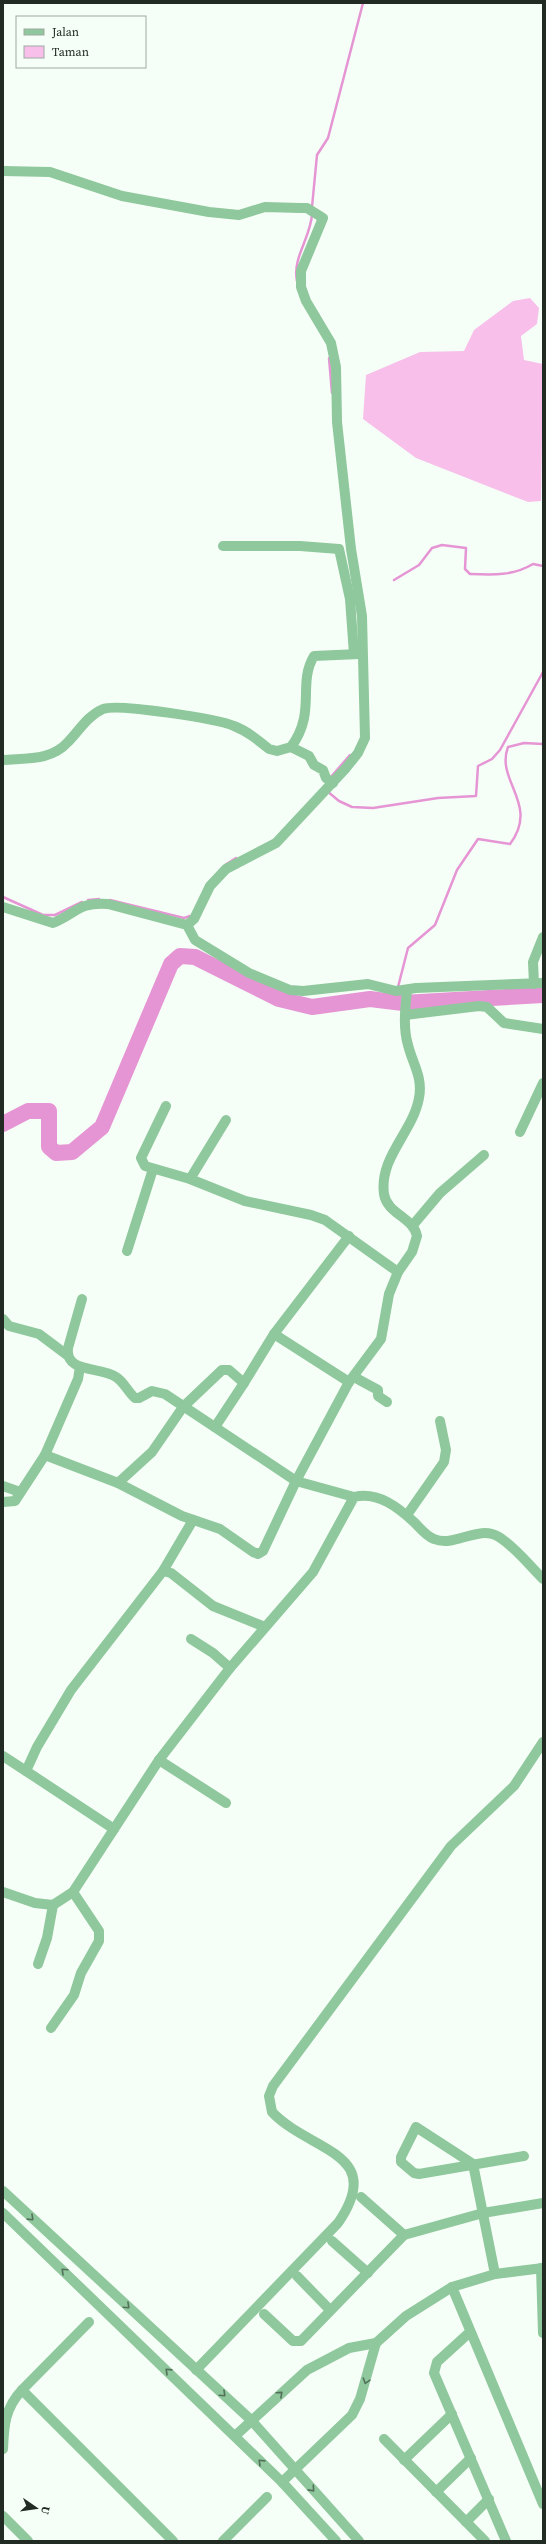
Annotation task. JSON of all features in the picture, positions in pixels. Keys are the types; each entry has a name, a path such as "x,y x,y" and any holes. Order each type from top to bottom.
{"street":[{"path":"3,171 50,172 122,196 224,214 247,214 265,207 312,210 323,218 300,271 301,287 306,301 331,343 336,367 336,422 362,616 358,654"},
{"path":"187,925 194,919 210,886 226,869 276,843 329,780 358,753 365,738 358,654 350,599 339,548 300,546 224,546"},
{"path":"3,760 26,760 47,756 65,745 86,721 104,708 147,710 232,725 269,749 276,751 290,747 298,737 304,722 308,700 307,677 314,656 358,654"},
{"path":"290,747 309,756 314,765 323,770 329,780"},
{"path":"3,907 53,923 79,907 94,903 108,904 187,925 195,940 249,973 290,990 303,991 368,984 390,990 408,991 416,988 538,984 533,962 543,937"},
{"path":"45,1455 118,1483 193,1520 220,1529 253,1552 260,1553 296,1481 351,1379 381,1339 389,1294 398,1272 412,1252 416,1241 413,1225 387,1202 383,1185 389,1162 414,1113 419,1099 419,1072 408,1045 405,1015 408,991"},
{"path":"405,1015 479,1006 487,1007 504,1023 543,1029"},
{"path":"520,1132 543,1083"},
{"path":"166,1106 141,1158 144,1166 190,1179 245,1201 311,1215 325,1220 398,1272"},
{"path":"190,1179 226,1120"},
{"path":"413,1225 440,1193 484,1155"},
{"path":"127,1251 154,1169"},
{"path":"215,1427 274,1334 349,1236"},
{"path":"67,1355 82,1299"},
{"path":"3,1335 6,1322 39,1334 80,1367 115,1376 135,1398 157,1391 183,1406 296,1481 354,1497 363,1495 378,1497 407,1515 428,1536 439,1541 485,1532 498,1536 543,1579"},
{"path":"274,1334 351,1379 378,1390 378,1396 387,1402"},
{"path":"3,1502 15,1501 45,1455 78,1379 80,1367"},
{"path":"118,1483 152,1452 183,1406 223,1370 229,1370 244,1383"},
{"path":"407,1515 444,1462 446,1450 440,1421"},
{"path":"3,1486 20,1492"},
{"path":"3,1892 44,1905 53,1905 73,1892 159,1760 230,1668 313,1572 354,1497"},
{"path":"26,1771 37,1748 71,1690 163,1571 193,1520"},
{"path":"163,1571 171,1573 213,1606 265,1627"},
{"path":"191,1639 213,1653 230,1668"},
{"path":"196,2370 338,2223 346,2212 354,2191 355,2174 345,2161 272,2112 269,2096 273,2086 451,1846 461,1834 514,1786 543,1742"},
{"path":"3,1756 114,1829"},
{"path":"159,1760 226,1803"},
{"path":"51,2028 74,1995 81,1973 100,1941 98,1931 73,1892"},
{"path":"38,1964 47,1938 53,1905"},
{"path":"495,2274 473,2164 416,2127 400,2160 414,2174 419,2174 473,2164 524,2156"},
{"path":"3,2191 251,2420 359,2541"},
{"path":"361,2197 404,2235"},
{"path":"264,2314 293,2341 301,2341 404,2235 483,2213 543,2203"},
{"path":"3,2213 282,2482 336,2541"},
{"path":"332,2241 368,2273"},
{"path":"235,2436 307,2370 349,2348 376,2343 406,2316 452,2287 495,2274 542,2268 543,2333"},
{"path":"81,2287 94,2275"},
{"path":"297,2276 330,2310"},
{"path":"452,2287 543,2504"},
{"path":"3,2449 5,2420 8,2408 22,2390 90,2322"},
{"path":"470,2332 438,2362 434,2369 435,2378 452,2414 506,2541"},
{"path":"282,2482 352,2415 360,2399 376,2343"},
{"path":"22,2390 173,2541"},
{"path":"404,2460 452,2414"},
{"path":"384,2439 484,2541"},
{"path":"436,2492 471,2458"},
{"path":"222,2541 266,2497"},
{"path":"466,2522 489,2499"},
{"path":"3,2516 28,2541"}],"green space":[{"path":"530,298 539,308 537,324 521,336 524,360 543,364 541,501 528,502 416,458 363,419 366,375 420,352 464,351 474,330 513,301"}],"waterway":[{"path":"312,207 317,155 328,138 363,3"},
{"path":"297,281 297,264 309,231 312,214"},
{"path":"329,358 332,393"},
{"path":"394,580 419,565 432,548 442,545 466,548 465,569 470,574 503,574 518,571 533,564 543,566"},
{"path":"327,791 339,801 352,807 373,808 438,798 476,796 478,766 492,759 500,750 543,672"},
{"path":"398,987 408,948 435,925 457,870 478,839 510,844 518,830 521,817 519,805 507,771 506,759 508,747 524,743 543,744"},
{"path":"330,778 350,755"},
{"path":"225,865 236,858"},
{"path":"3,897 43,915 55,915 82,902"},
{"path":"88,900 99,899"},
{"path":"110,900 184,918 190,916"},
{"path":"3,1124 28,1111 49,1111 49,1147 56,1153 72,1152 102,1127 171,964 180,956 195,957 279,999 312,1007 370,999 403,1003 543,995"}]}
